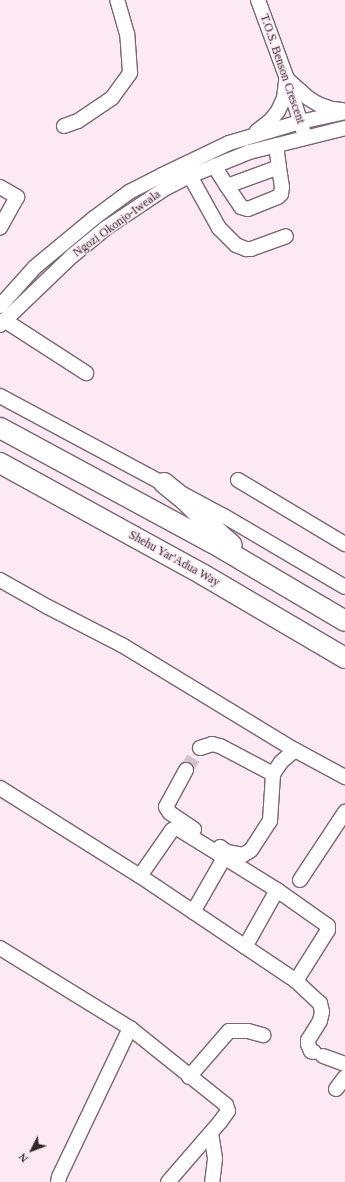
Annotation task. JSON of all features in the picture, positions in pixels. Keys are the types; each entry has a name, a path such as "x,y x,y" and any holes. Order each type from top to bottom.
{"highway":[{"path":"0,428 213,543 345,621"},
{"name":"Shehu Yar'Adua Way","path":"0,463 202,574 345,658"},
{"path":"164,483 186,500 218,533 277,581"}],"street":[{"path":"64,126 78,120 112,98 130,73 127,34 117,0"},
{"name":"T.O.S. Benson Crescent","path":"258,0 287,79 305,138"},
{"path":"287,79 308,98 318,104 332,109 345,111"},
{"path":"249,136 271,120 278,111 284,98 287,79"},
{"path":"0,306 46,258 94,218 129,192 229,143 249,136 345,111"},
{"name":"Ngozi Okonjo-Iweala","path":"2,322 52,274 106,228 166,188 190,176 249,152 345,128"},
{"path":"214,166 241,207 248,209 278,197 281,194 282,187 276,145"},
{"path":"227,186 279,167"},
{"path":"190,176 219,228 236,245 246,249 251,249 286,236"},
{"path":"0,187 17,197 0,228"},
{"path":"2,322 86,373"},
{"path":"1,395 164,483 345,587"},
{"path":"238,480 345,544"},
{"path":"0,580 48,608 122,645 295,750 345,777"},
{"path":"200,748 212,744 220,746 273,774"},
{"path":"186,770 167,805 167,808 227,852 243,855 251,850 270,822 273,774 281,762 295,750"},
{"path":"0,788 140,876 296,981 320,1003 322,1012 320,1021 308,1040 311,1051 345,1064"},
{"path":"300,880 342,821"},
{"path":"140,876 174,828 180,829 277,890 328,926 328,930 296,981"},
{"path":"193,912 224,858"},
{"path":"245,947 277,890"},
{"path":"0,948 130,1028 226,1105 228,1111 211,1133 168,1182"},
{"path":"58,1182 59,1177 130,1028"},
{"path":"190,1077 229,1031 248,1031 263,1035"},
{"path":"336,1089 345,1077"},
{"path":"211,1133 215,1159 212,1182"}],"tunnel":[{"path":"186,770 200,748"}]}
